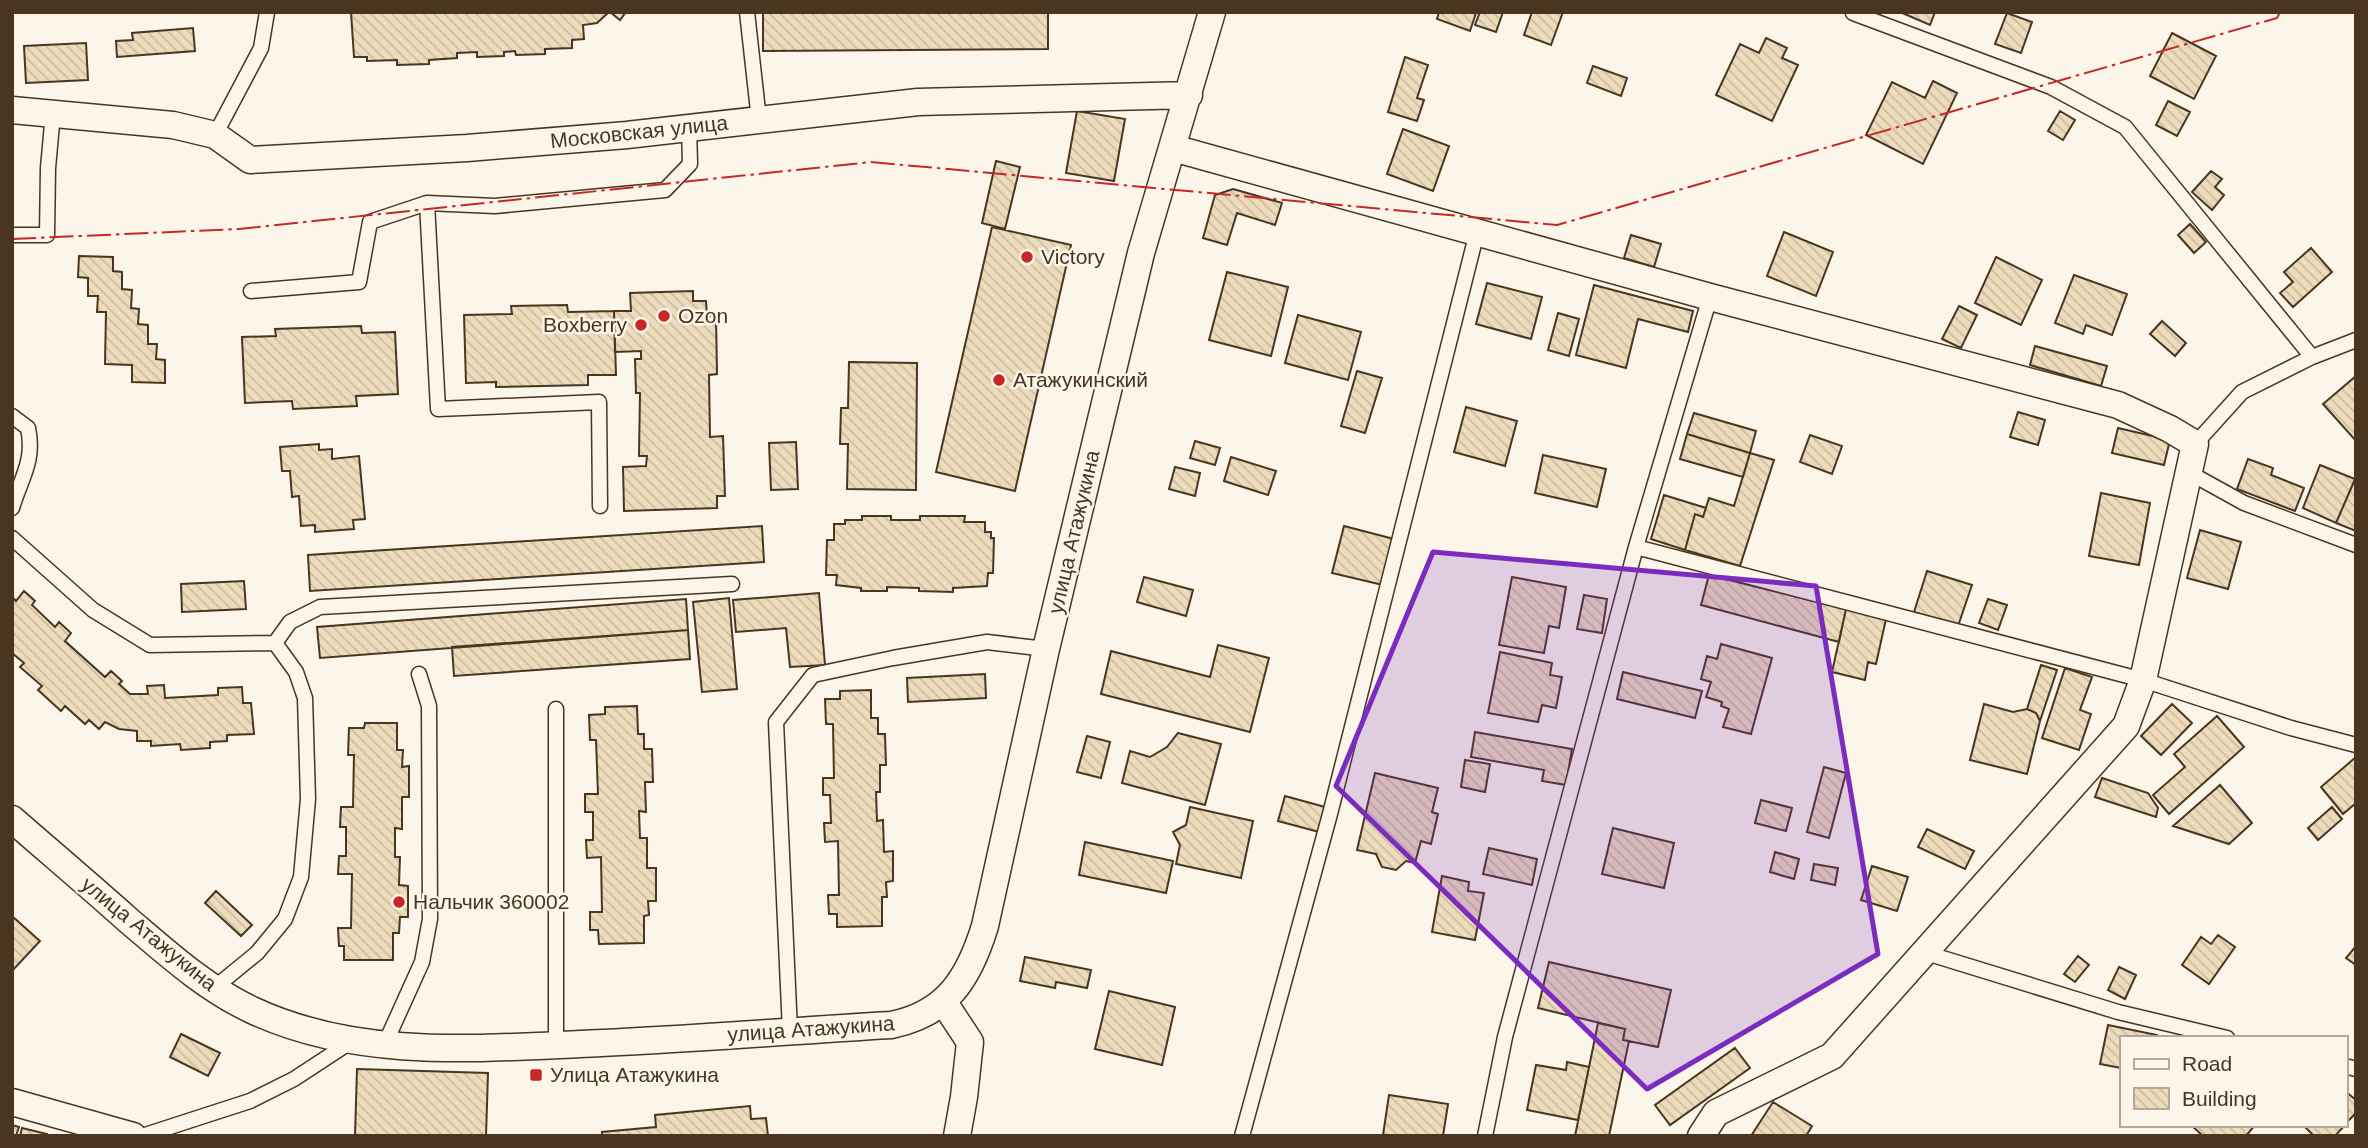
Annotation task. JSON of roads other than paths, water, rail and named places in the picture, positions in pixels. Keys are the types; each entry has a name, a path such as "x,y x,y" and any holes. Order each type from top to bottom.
{"street":[{"path":"1189,95 1212,12"},
{"name":"Московская улица","path":"12,110 173,125 215,135 250,160 467,148 688,128 918,102 1189,95"},
{"name":"улица Атажукина","path":"12,819 182,966 213,989 251,1010 279,1021 352,1041 384,1046 481,1048 790,1031 914,1020 943,1001 961,981 976,957 1046,649 1141,253 1189,95"},
{"path":"1173,148 1710,297 2118,405 2195,444 2143,680 2126,726 1832,1056 1716,1113 1701,1136"},
{"path":"943,1001 970,1042 957,1136"},
{"path":"12,1102 133,1136"}],"lane":[{"path":"215,135 261,48 267,12"},
{"path":"747,12 758,120"},
{"path":"1853,13 2051,87 2125,127 2312,357"},
{"path":"12,235 47,235 48,168 53,113"},
{"path":"251,291 359,282 370,222 427,203 495,206 665,190 690,164 688,128"},
{"path":"427,203 438,409 599,402 600,506"},
{"path":"1242,1136 1330,814 1477,232"},
{"path":"1485,1136 1505,1037 1636,547 1710,297"},
{"path":"2195,444 2242,392 2312,357 2356,341"},
{"path":"12,416 28,428 31,444 29,466 12,508"},
{"path":"2188,472 2244,503 2356,545"},
{"path":"12,538 93,610 150,645 275,643"},
{"path":"1636,547 2143,680 2291,728 2356,745"},
{"path":"275,643 290,622 320,607 732,584"},
{"path":"790,1031 776,722 813,675 893,657 987,642 1046,649"},
{"path":"213,989 257,953 285,919 301,877 309,799 305,698 296,672 275,643"},
{"path":"384,1046 422,962 430,919 429,706 419,674"},
{"path":"556,709 556,1045"},
{"path":"1923,952 2118,1012 2219,1036"},
{"path":"142,1136 250,1101 294,1079 352,1041"}],"place":[{"name":"Victory","path":"1027,257"},
{"name":"Ozon","path":"664,316"},
{"name":"Boxberry","path":"641,325"},
{"name":"Атажукинский","path":"999,380"},
{"name":"Нальчик 360002","path":"399,902"},
{"name":"Улица Атажукина","path":"536,1075"}]}
